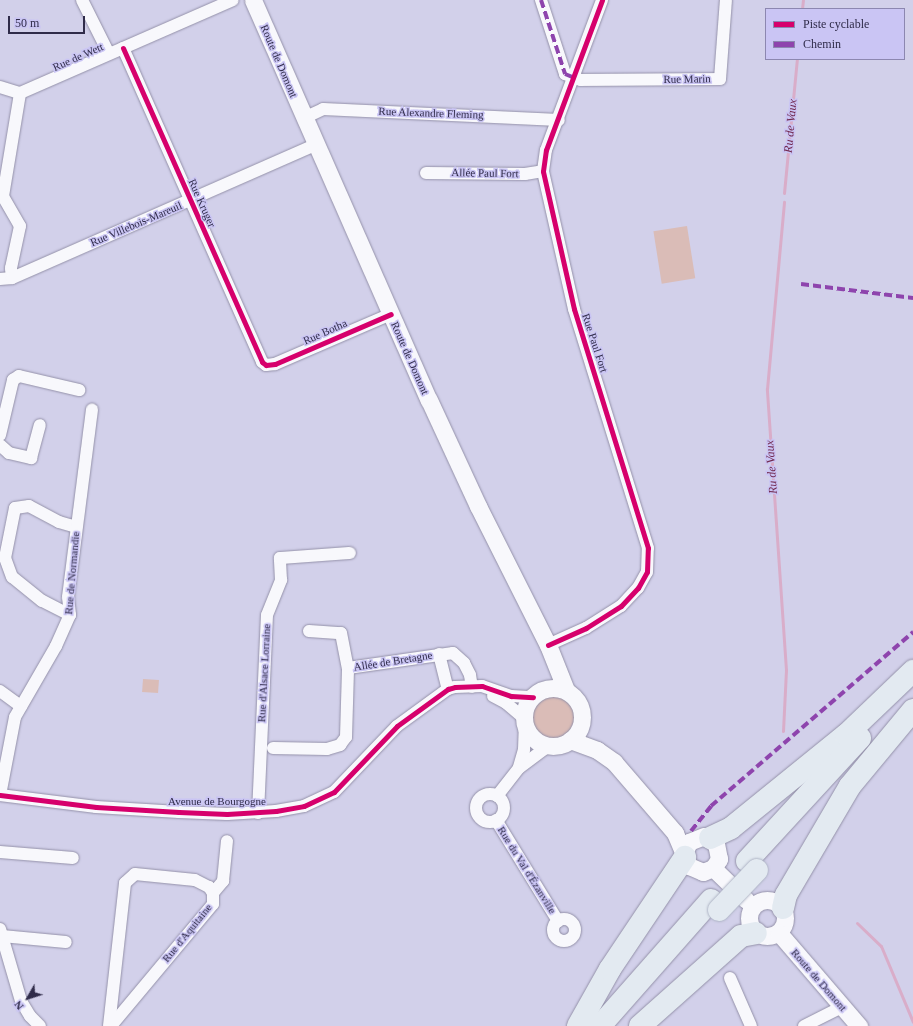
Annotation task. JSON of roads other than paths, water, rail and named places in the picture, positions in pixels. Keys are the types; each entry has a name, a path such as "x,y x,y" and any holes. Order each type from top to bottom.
{"highway":[{"path":"707,837 731,828 846,735 913,671"},
{"path":"752,866 913,680"},
{"path":"600,1026 913,700"},
{"path":"783,908 786,895 850,786 913,710"},
{"path":"578,1026 610,969 685,854"},
{"path":"618,1026 715,905"},
{"path":"640,1026 737,939 749,932 756,933"}],"main road":[{"name":"Route de Domont","path":"253,0 315,145 478,506 548,645 566,690"},
{"name":"Route de Domont","path":"537,693 547,673 548,645"},
{"path":"558,688 566,690 574,696 581,708 582,721 579,731 570,740 549,745 536,740 525,721 529,700 537,693 558,688"},
{"path":"582,721 598,740 625,759 676,819 716,844 720,854 713,868"},
{"path":"570,740 597,750 614,762 675,833 689,866 698,871 713,868"},
{"path":"685,854 689,842 707,837"},
{"path":"713,868 753,907"},
{"path":"770,900 783,908 785,923 778,933 767,936 756,933 749,917 753,907 770,900"},
{"name":"Route de Domont","path":"778,933 859,1026"}],"street":[{"path":"82,0 109,54"},
{"name":"Rue de Wett","path":"19,93 233,0"},
{"path":"541,0 565,74 574,78"},
{"name":"Rue Paul Fort","path":"548,645 586,628 621,606 638,588 647,572 648,548 576,315 543,171 546,150 559,120 602,0"},
{"name":"Rue Marin","path":"574,78 581,80 720,79 726,0"},
{"name":"Rue Kruger","path":"122,48 260,359 266,365"},
{"path":"0,87 19,93 3,196 20,226 11,268 12,278"},
{"name":"Rue Alexandre Fleming","path":"304,118 323,109 559,120"},
{"name":"Rue Villebois-Mareuil","path":"0,279 12,278 315,145"},
{"name":"Allée Paul Fort","path":"426,172 525,174 543,171"},
{"name":"Rue Botha","path":"266,365 275,364 391,314"},
{"path":"0,435 12,380 19,376 79,390"},
{"name":"Rue de Normandie","path":"0,795 4,740 21,706 56,646 70,615 68,597 92,410"},
{"path":"0,445 9,453 31,458 40,425"},
{"path":"70,615 42,601 12,577 6,558 15,508 29,506 59,522 76,527"},
{"name":"Rue d'Alsace Lorraine","path":"258,813 267,615 281,580 280,558 350,553"},
{"name":"Allée de Bretagne","path":"273,748 327,749 340,745 346,737 348,668 341,633 309,631"},
{"name":"Allée de Bretagne","path":"348,668 453,653 460,657 470,675 472,687"},
{"name":"Allée de Bretagne","path":"439,654 448,690"},
{"name":"Avenue de Bourgogne","path":"0,795 111,808 180,812 258,813 304,806 334,792 397,726 455,686 482,686 511,696 537,693"},
{"name":"Avenue de Bourgogne","path":"472,687 506,703 525,721"},
{"path":"0,691 21,706"},
{"path":"519,768 524,750 525,721"},
{"path":"497,796 519,768 549,745"},
{"name":"Rue du Val d'Ézanville","path":"482,796 497,796 504,806 496,820 491,822 481,818 476,806 482,796"},
{"name":"Rue du Val d'Ézanville","path":"496,820 558,921"},
{"path":"213,893 223,881 227,841"},
{"path":"0,852 73,858"},
{"name":"Rue d'Aquitaine","path":"135,874 188,880 209,887 213,893 213,904 110,1026 125,884 135,874"},
{"path":"40,1026 30,1016 21,1001 1,933 66,942"},
{"path":"730,978 751,1026"},
{"path":"804,1026 842,1007"}],"waterway":[{"name":"Ru de Vaux","path":"802,8 803,0"},
{"name":"Ru de Vaux","path":"784,193 797,60"},
{"name":"Ru de Vaux","path":"783,731 786,670 767,389 784,202"},
{"name":"Ru de Vaux","path":"857,923 881,946 913,1022"}]}
